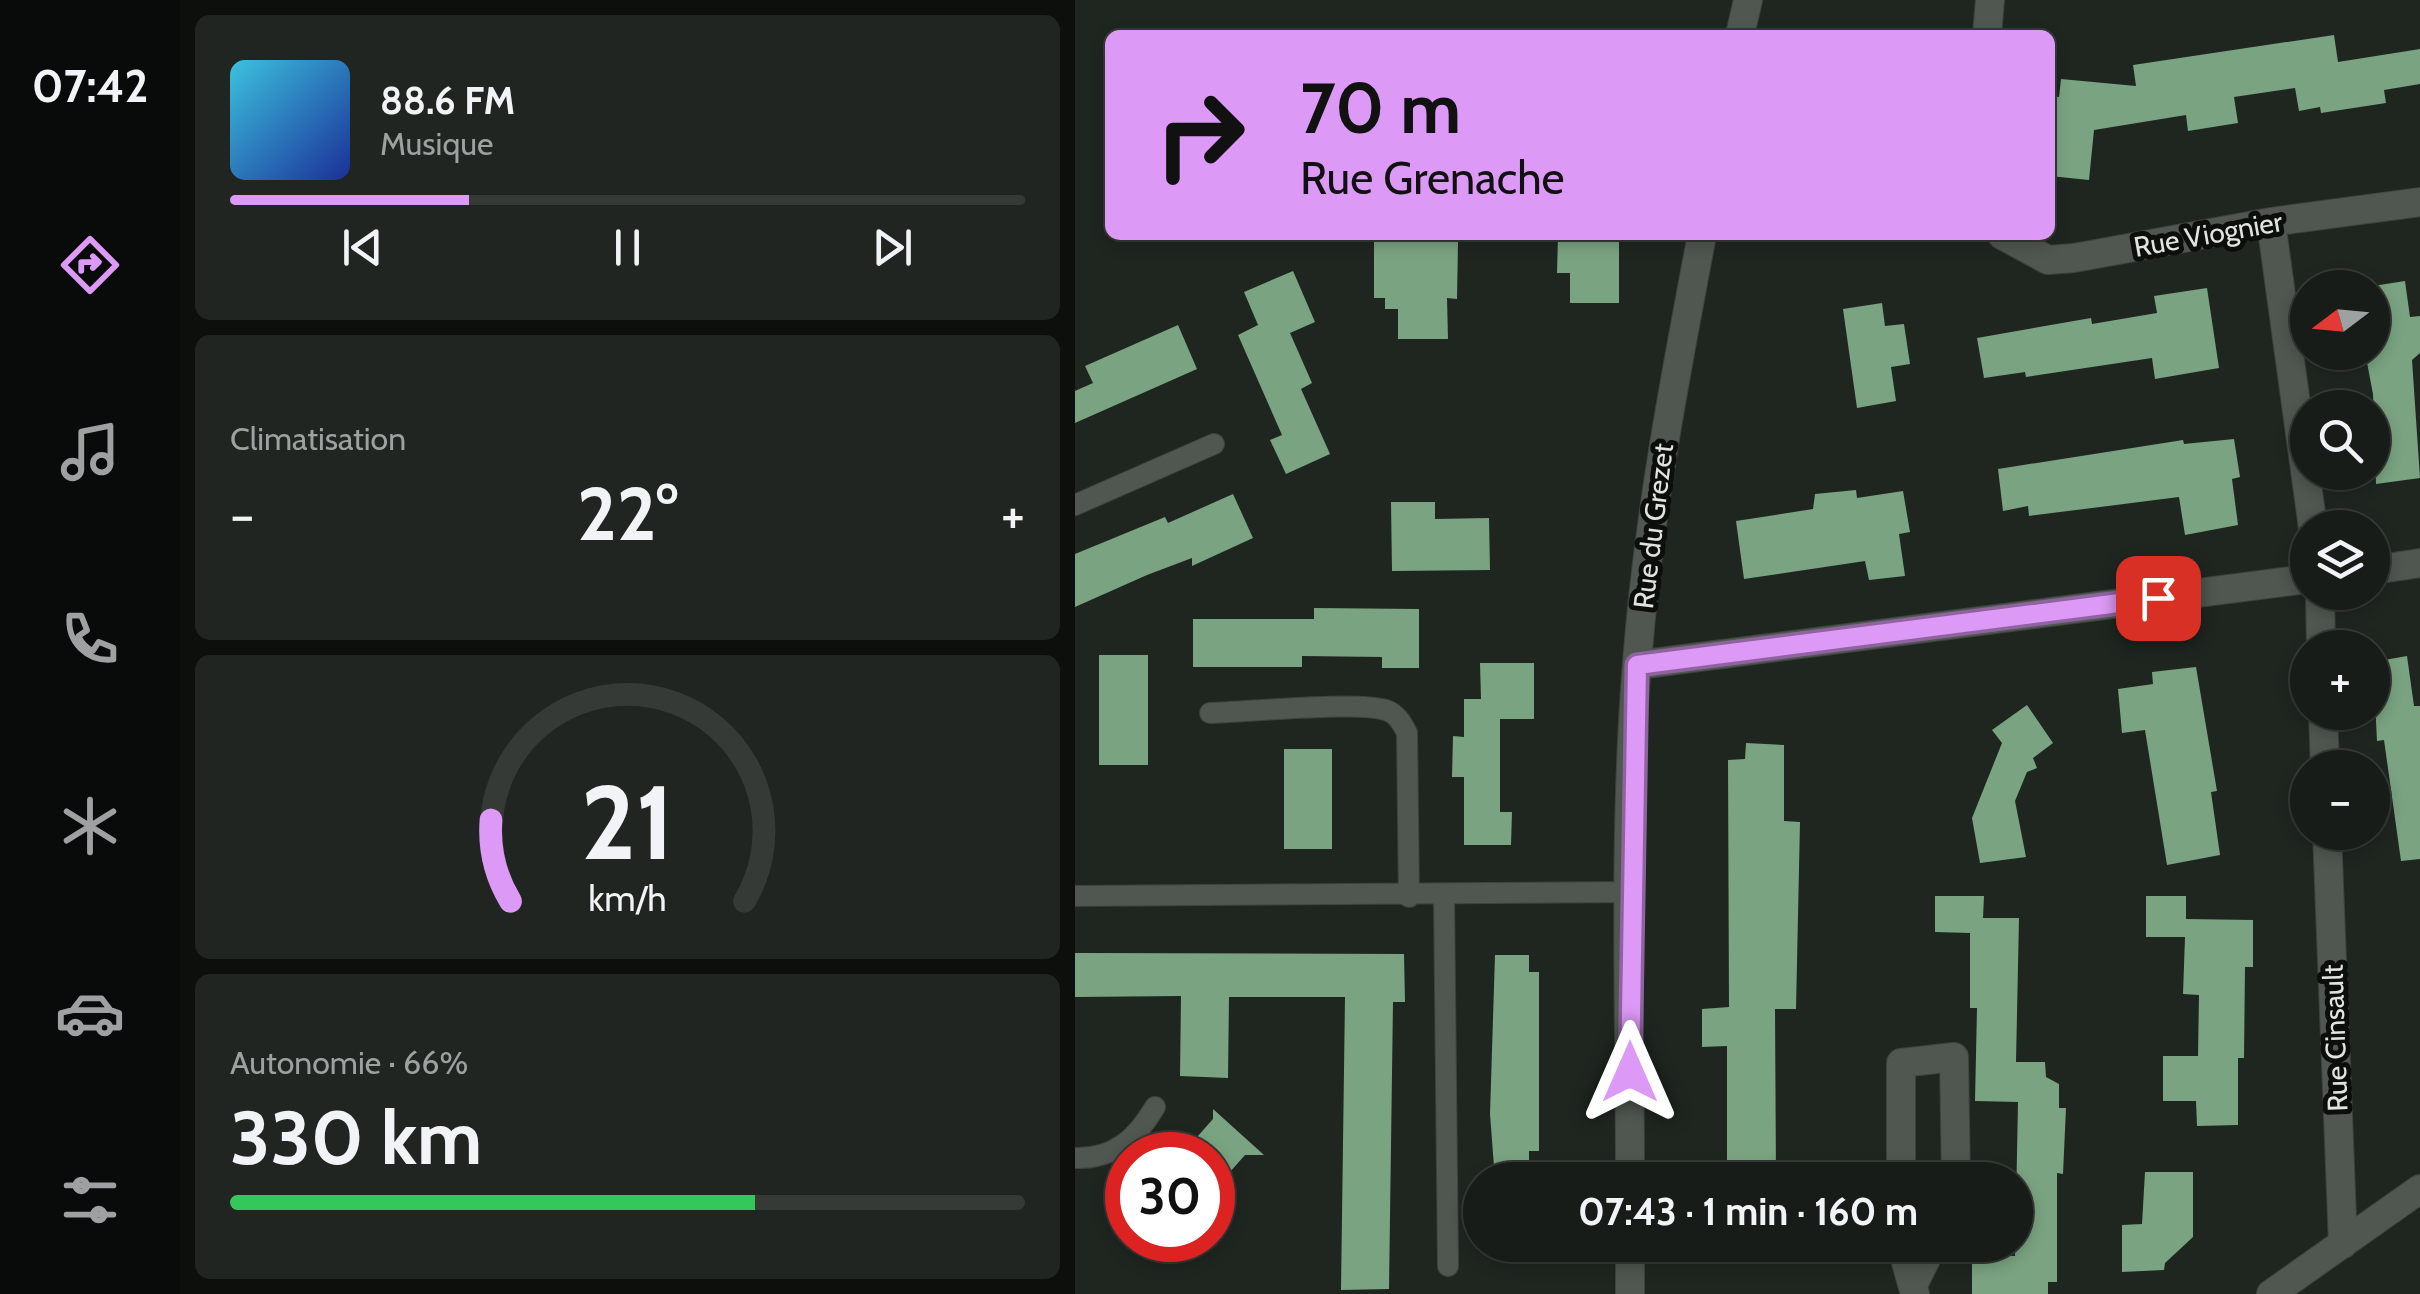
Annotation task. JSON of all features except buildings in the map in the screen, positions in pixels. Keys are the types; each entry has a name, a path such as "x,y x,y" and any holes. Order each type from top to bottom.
{"street":[{"path":"1741,30 1748,0"},
{"path":"1987,30 1990,0"},
{"name":"Rue Viognier","path":"2011,240 2049,260 2061,259 2271,222 2420,202"},
{"path":"2271,222 2311,510"},
{"name":"Rue du Grezet","path":"1630,1162 1637,665 1655,483 1701,240"},
{"path":"2390,567 2420,563"},
{"path":"1637,665 2290,582"},
{"name":"Rue Cinsault","path":"2328,850 2343,1244"},
{"path":"1901,1162 1901,1063 1954,1057 1956,1162"},
{"path":"2287,1289 2420,1189"},
{"path":"1630,1262 1630,1294"},
{"path":"1907,1262 1915,1288"},
{"path":"1915,1288 1926,1262"}],"lane":[{"path":"1075,505 1214,444"},
{"path":"1210,713 1357,709 1385,710 1397,716 1407,732 1409,896"},
{"path":"1075,896 1631,892"},
{"path":"1444,896 1447,1266"},
{"path":"1075,1158 1100,1159 1138,1135 1155,1107"}],"route":[{"path":"1630,1072 1637,665 2158,598"}]}
